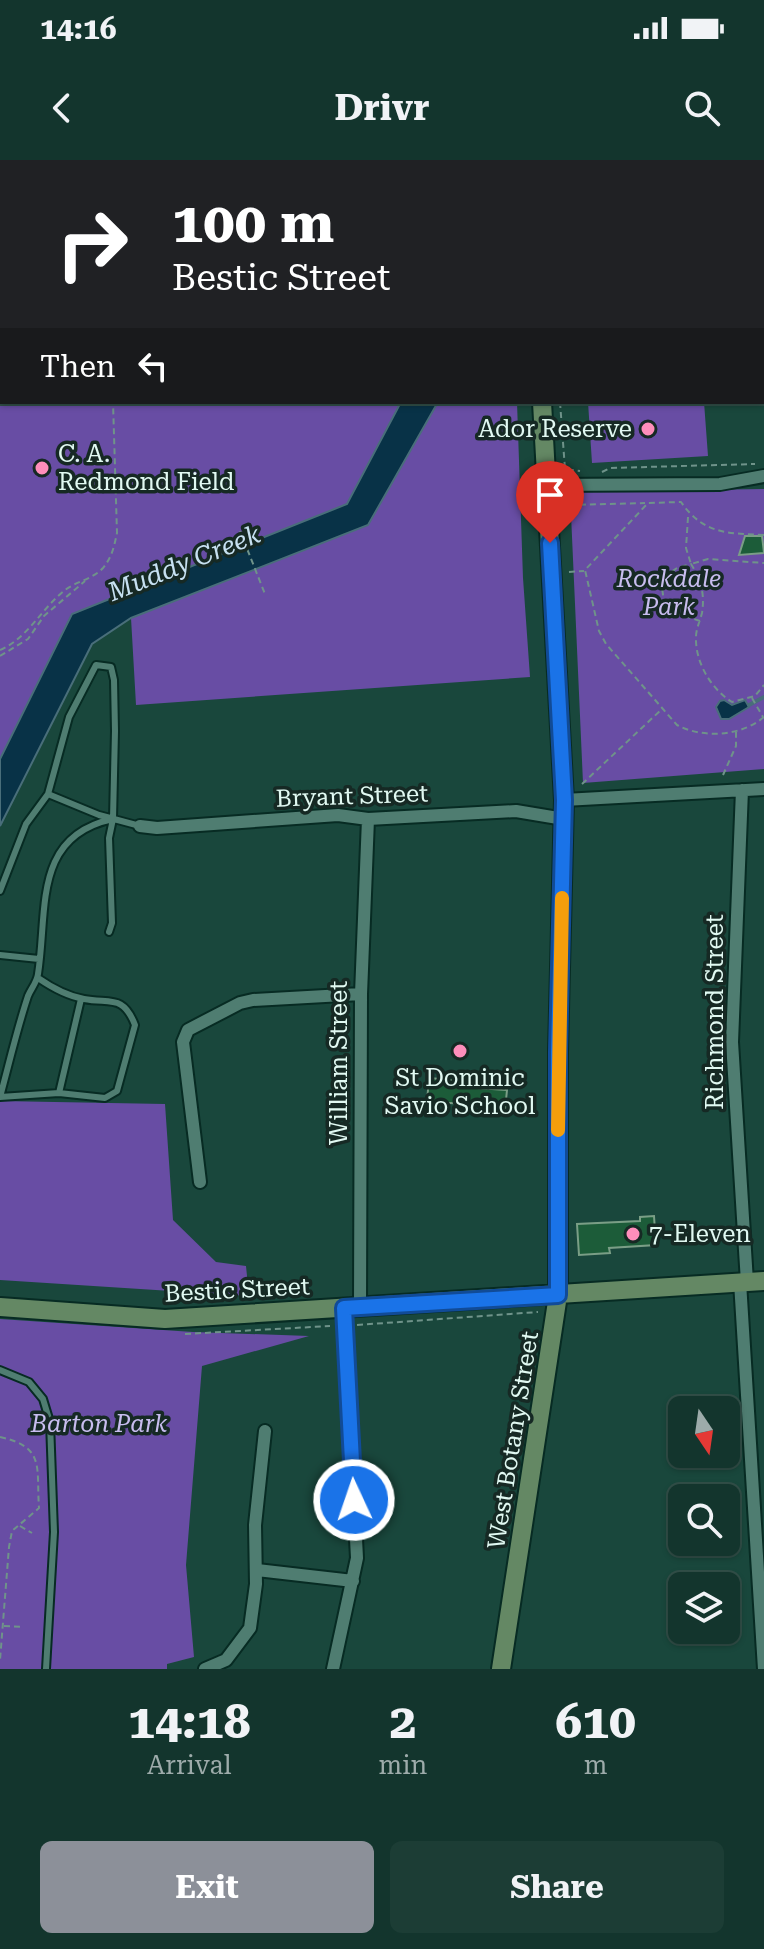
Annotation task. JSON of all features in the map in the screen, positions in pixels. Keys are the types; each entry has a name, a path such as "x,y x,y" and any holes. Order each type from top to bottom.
{"main road":[{"name":"West Botany Street","path":"501,1669 558,1295 558,1052 564,810 542,404"},
{"name":"Bestic Street","path":"0,1307 165,1319 750,1282"}],"street":[{"path":"546,485 720,484 764,476"},
{"name":"Bryant Street","path":"140,826 157,828 338,815 368,819 564,810 764,789"},
{"name":"Richmond Street","path":"742,790 732,1042 750,1282 764,1669"},
{"name":"William Street","path":"333,1669 357,1558 352,1308 368,819"},
{"path":"200,1182 183,1042 188,1030 240,1003 253,1000 361,994"},
{"path":"205,1669 226,1660 250,1628 257,1570 255,1525 265,1431"},
{"path":"257,1570 353,1581"}],"lane":[{"path":"0,891 26,824 48,794 69,717 96,665 111,667 114,680 113,819 109,838 112,923 109,932"},
{"path":"48,794 140,826"},
{"path":"38,978 53,988 81,999 117,1002 126,1008 135,1025 117,1091 113,1095 105,1098 59,1093 0,1097 29,994 38,978 45,898 52,862 73,836 90,824 113,819"},
{"path":"0,955 39,959"},
{"path":"59,1093 81,999"},
{"path":"0,1370 29,1382 43,1399 50,1422 54,1532 46,1669"}],"path":[{"path":"0,656 28,639 49,610 85,580 101,571 113,554 117,533 113,404"},
{"path":"560,404 565,469 588,473"},
{"path":"595,473 610,468 764,463"},
{"path":"566,496 566,504 571,505 681,502 689,514 714,531 764,535"},
{"path":"569,572 585,570 648,503"},
{"path":"689,514 686,548 703,591 696,636 698,656 704,671 722,696 732,702 751,697 764,685"},
{"path":"240,531 265,594"},
{"path":"700,621 667,610 661,579 677,568 708,559 764,563"},
{"path":"585,570 599,631 606,644 677,725 691,733 707,734 736,731 756,724 763,717 751,697"},
{"path":"0,650 13,645 65,590 85,580"},
{"path":"582,784 663,708"},
{"path":"723,775 736,746 736,731"},
{"path":"0,1437 19,1441 32,1450 36,1461 39,1508 12,1531 0,1660"},
{"path":"20,1526 32,1533"},
{"path":"3,1626 23,1627"}],"green space":[{"path":"0,404 400,404 347,504 72,614 0,759"},
{"path":"437,404 517,404 530,677 136,705 131,618 368,525"},
{"name":"Ador Reserve","path":"588,404 704,404 708,456 592,463"},
{"name":"Rockdale Park","path":"764,489 764,769 583,783 570,492"},
{"path":"0,1101 165,1104 173,1220 216,1262 246,1266 249,1296 0,1280"},
{"name":"Barton Park","path":"0,1319 309,1336 202,1366 186,1565 194,1657 167,1664 167,1669 0,1669"}],"water":[{"path":"400,404 437,404 368,525 131,618 92,644 0,826 0,759 72,614 347,504"},
{"path":"724,700 732,705 745,700 749,707 729,719 721,719 716,707"}],"building":[{"path":"745,536 762,536 764,553 739,555"},
{"path":"429,1078 462,1081 462,1087 507,1090 505,1110 492,1109 493,1105 427,1102"},
{"path":"654,1216 656,1245 609,1248 610,1253 579,1255 577,1224 640,1221 640,1217"}],"waterway":[{"path":"749,705 764,697"}],"slow traffic":[{"path":"558,1130 562,898"}],"place":[{"name":"Ador Reserve","path":"648,429"},
{"name":"C. A. Redmond Field","path":"42,468"},
{"name":"St Dominic Savio School","path":"460,1051"},
{"name":"7-Eleven","path":"633,1234"}],"route":[{"path":"354,1500 344,1308 558,1295 558,1052 564,778 550,543"}],"water label":[{"name":"Muddy Creek","path":"184,563"}]}
